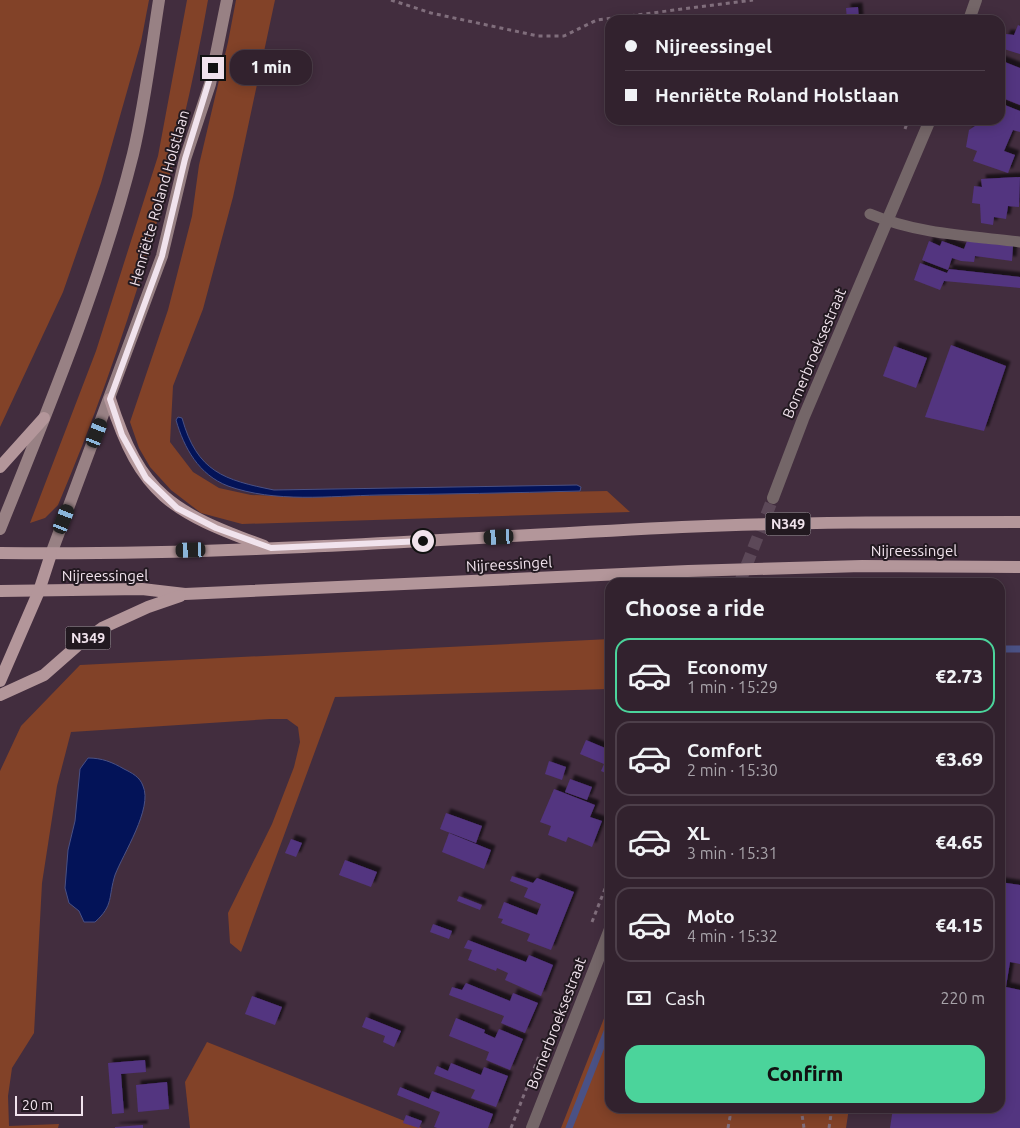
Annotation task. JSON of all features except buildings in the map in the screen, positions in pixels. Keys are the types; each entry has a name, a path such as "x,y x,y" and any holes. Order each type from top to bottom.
{"main road":[{"path":"0,530 86,306 133,154 147,82 158,0"},
{"name":"Henriëtte Roland Holstlaan","path":"0,681 39,591 162,256 185,159 210,84 228,0"},
{"path":"110,399 122,435 138,466 156,489 177,508 196,518 216,528 271,548"},
{"path":"0,467 44,418"},
{"name":"Nijreessingel","path":"51,554 271,548 692,527 854,522 1020,522"},
{"name":"N349","path":"0,553 51,554"},
{"name":"Nijreessingel","path":"0,591 142,589 185,594 688,571 871,566 1020,567"},
{"name":"N349","path":"0,695 44,675 77,646 102,628 148,607 185,594"}],"street":[{"path":"971,15 976,0"},
{"name":"Bornerbroeksestraat","path":"773,498 803,418 928,125"},
{"name":"Bornerbroeksestraat","path":"532,1128 605,942"}],"lane":[{"path":"870,214 888,222 937,233 1020,242"}],"path":[{"path":"391,0 431,13 538,36 564,36 597,20 605,19"},
{"path":"636,15 753,0"},
{"path":"728,1128 729,1113"},
{"path":"802,1113 804,1128"},
{"path":"829,1128 831,1113"}],"shaded area":[{"path":"0,0 149,0 141,42 101,183 63,292 0,427"},
{"path":"187,0 208,0 182,128 147,257 105,384 58,505 45,518 30,523 96,351 158,156"},
{"path":"236,0 275,0 233,197 203,309 173,386 170,442 193,472 219,488 251,495 306,497 607,491 630,512 242,524 201,513 171,490 150,467 139,448 130,422 168,310 192,216 199,165"},
{"path":"178,417 182,418 188,436 196,451 215,471 241,482 274,490 577,485 581,487 580,491 322,497 265,495 228,486 201,468 183,441 176,420"},
{"path":"605,639 605,689 335,697 241,952 230,943 228,913 272,824 294,767 300,742 298,727 287,719 270,719 71,732 57,786 42,883 34,1033 12,1068 8,1096 9,1126 59,1124 58,1128 0,1128 0,771 21,726 80,665"},
{"path":"88,758 107,761 133,774 142,783 145,795 141,818 115,875 110,900 105,911 95,922 84,922 79,911 69,903 65,888 68,850 75,821 80,769"},
{"path":"605,1016 605,1113 848,1113 846,1128 561,1128"},
{"path":"207,1042 422,1128 190,1128 185,1082"}],"waterway":[{"path":"1005,649 1020,649"},
{"path":"569,1128 605,1037"}],"tunnel":[{"path":"742,578 773,498"}],"route":[{"path":"213,68 210,84 185,159 170,215 162,256 110,399 122,435 146,478 177,508 216,528 271,548 423,541"}]}
